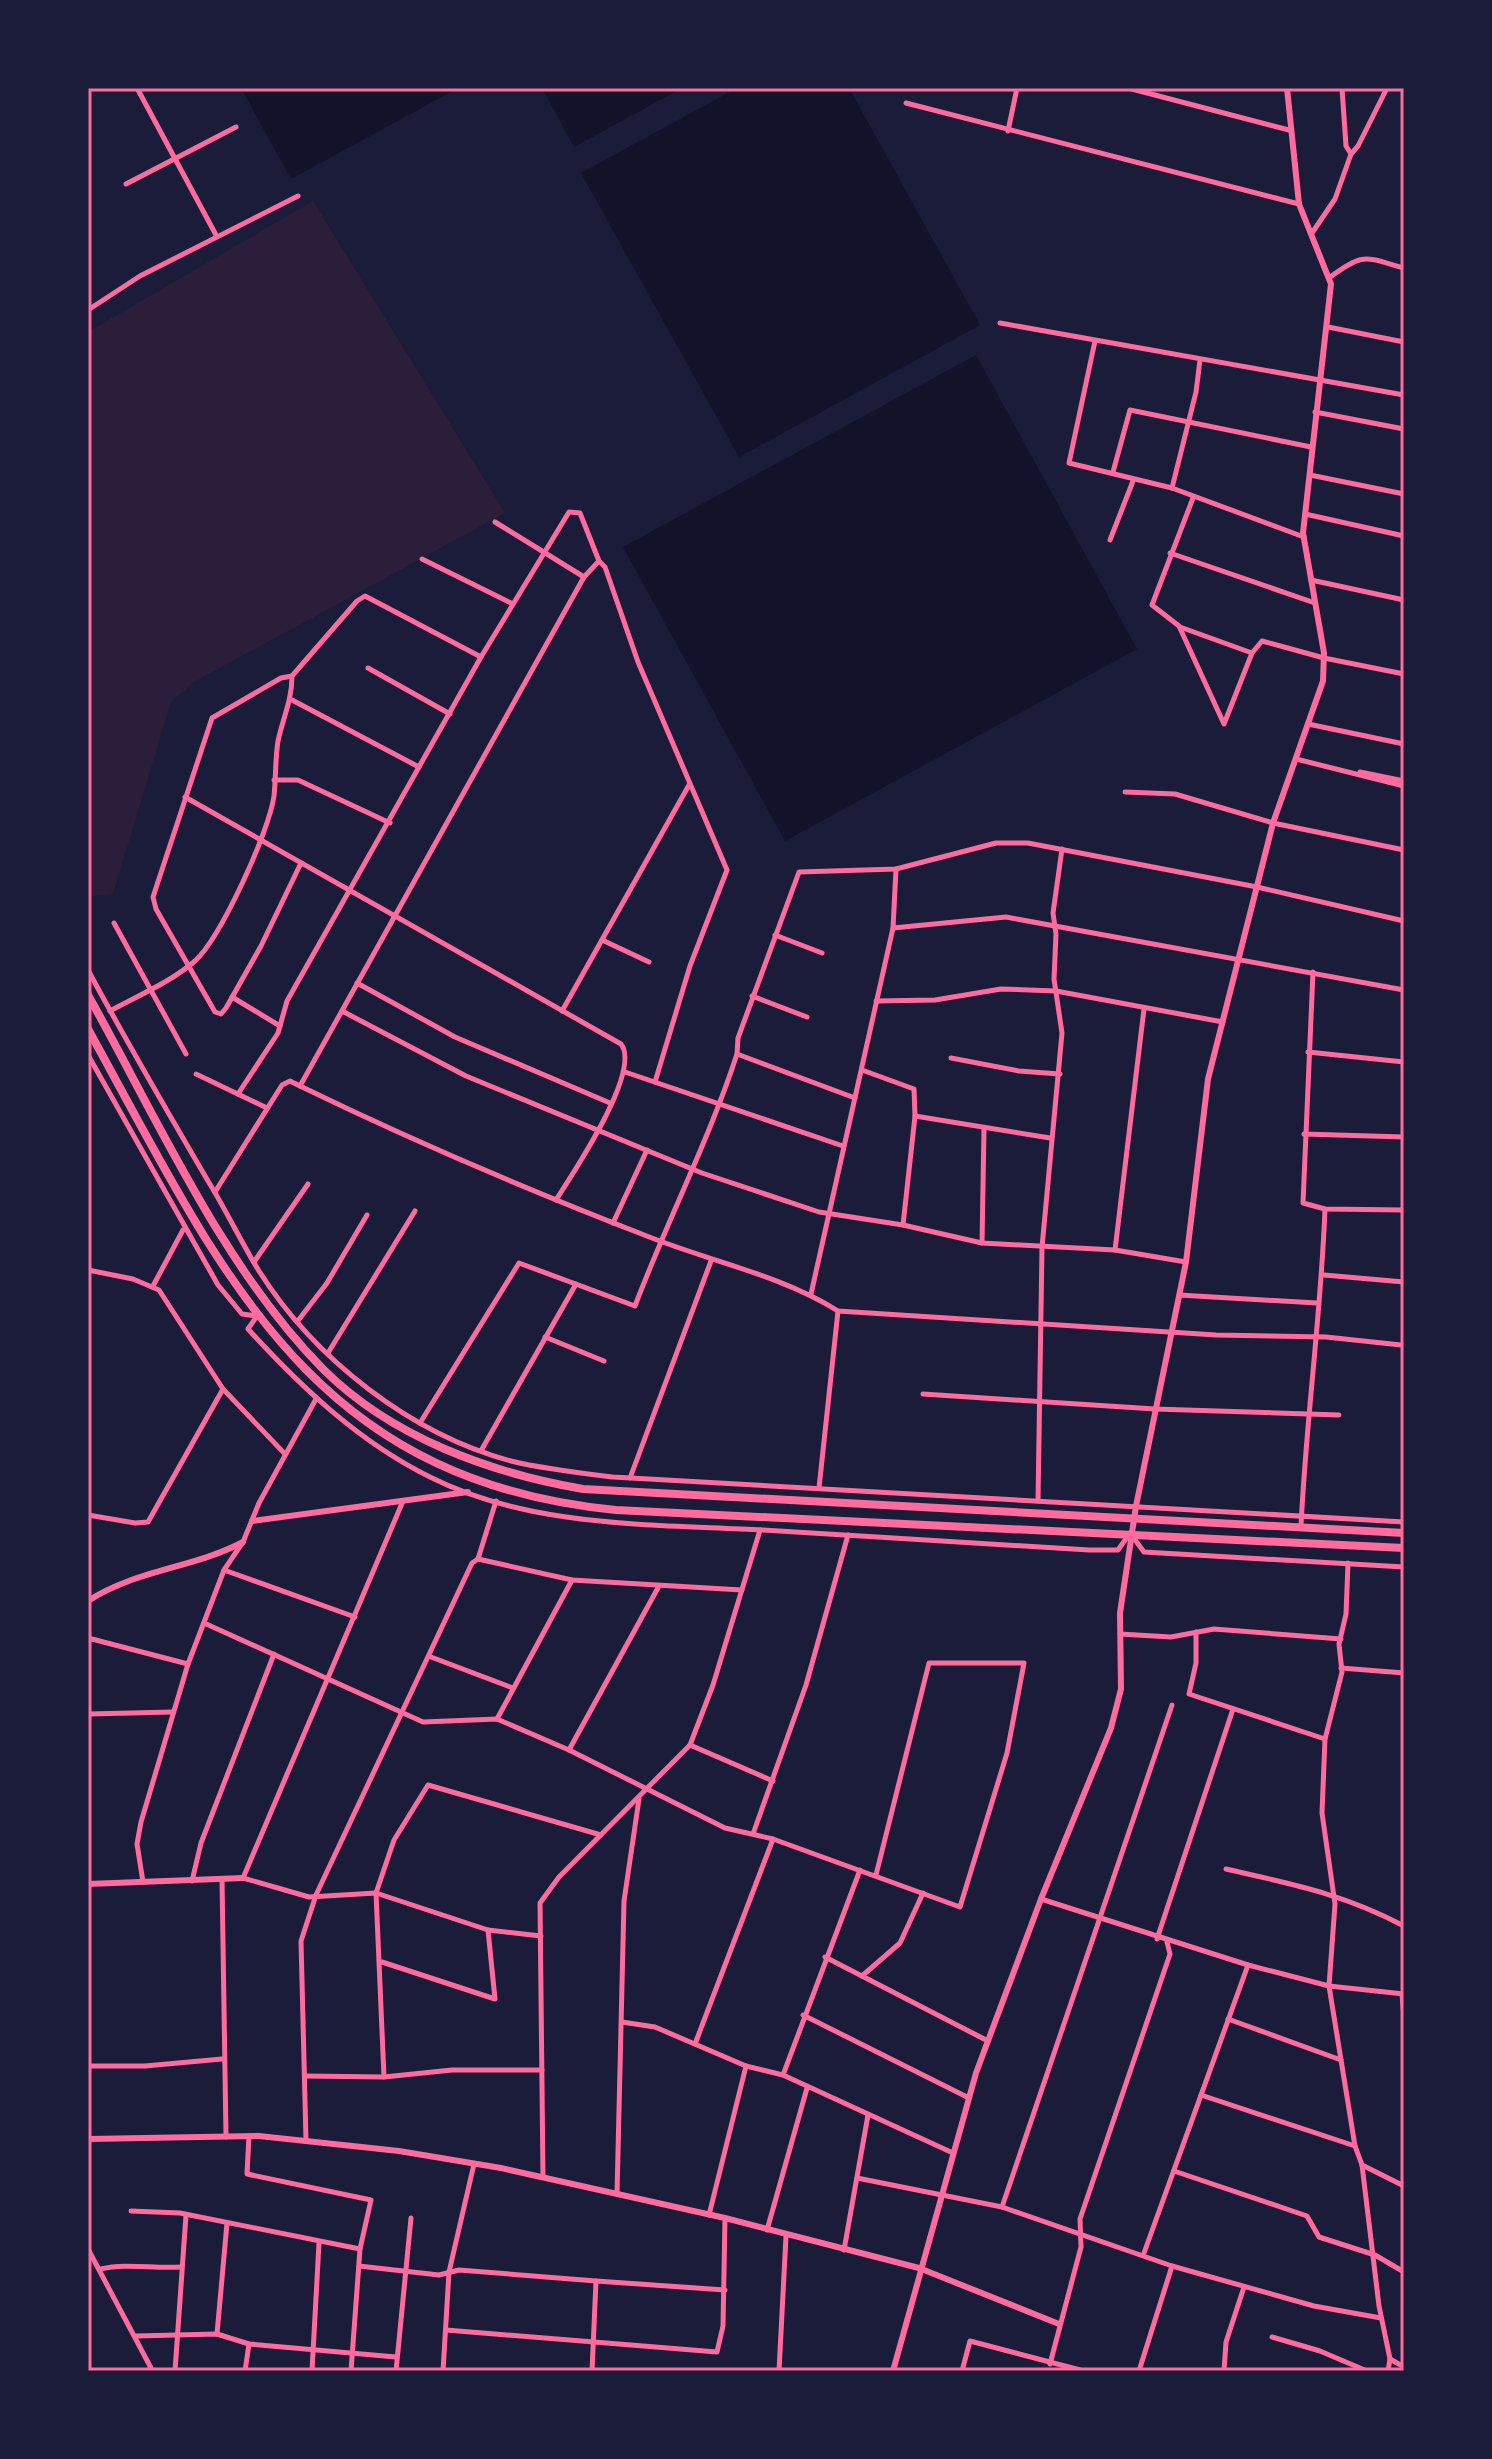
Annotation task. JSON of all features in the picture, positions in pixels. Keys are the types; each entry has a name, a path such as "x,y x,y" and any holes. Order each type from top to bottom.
{"highway":[{"path":"88,995 220,1233 271,1310 324,1370 356,1396 438,1446 495,1469 583,1489 1404,1533"},
{"path":"88,1029 202,1232 257,1316 304,1371 400,1445 507,1492 570,1506 631,1511 1404,1548"}],"street":[{"path":"137,88 216,235"},
{"path":"1008,131 1017,88"},
{"path":"1128,88 1289,130"},
{"path":"893,2371 919,2268 988,2041 1041,1899 1111,1728 1121,1689 1120,1634 1131,1517 1136,1506 1186,1262 1208,1079 1273,823 1323,681 1324,658 1304,537 1315,412 1328,327 1329,278 1299,204 1287,88"},
{"path":"1342,88 1346,146 1351,154"},
{"path":"1312,233 1335,199 1351,154 1387,88"},
{"path":"906,103 1299,204"},
{"path":"126,184 236,127"},
{"path":"88,310 140,276 298,196"},
{"path":"1329,278 1355,258 1367,257 1404,268"},
{"path":"1000,323 1404,395"},
{"path":"1328,327 1404,342"},
{"path":"1095,341 1069,463 1172,488 1304,537"},
{"path":"1172,488 1200,359"},
{"path":"1113,472 1130,410 1189,419 1311,447"},
{"path":"1315,412 1404,429"},
{"path":"1310,475 1404,494"},
{"path":"1110,540 1133,481"},
{"path":"1193,498 1152,605 1179,626 1252,653"},
{"path":"238,1094 280,1026 287,1001 481,657 569,512 580,513 599,561 605,567 638,662 660,706 689,784 727,870 690,966 655,1082"},
{"path":"1305,514 1404,536"},
{"path":"495,522 584,577"},
{"path":"1170,553 1315,603"},
{"path":"422,559 513,604"},
{"path":"300,1086 584,577 599,561"},
{"path":"1311,580 1404,600"},
{"path":"301,863 261,946 232,997 221,1014 215,1012 153,897 212,718 281,678 292,676 357,601 365,596 481,657"},
{"path":"1179,626 1224,724 1252,653 1262,641 1324,658 1404,674"},
{"path":"368,668 450,714"},
{"path":"110,1011 188,966 215,934 262,839 274,798 283,720 292,700 292,676"},
{"path":"292,700 419,767"},
{"path":"1308,724 1404,744"},
{"path":"1296,759 1404,784"},
{"path":"274,780 298,780 390,823"},
{"path":"562,1011 689,784"},
{"path":"1125,792 1175,794 1273,823 1404,850"},
{"path":"185,797 621,1044 626,1050 625,1072 598,1131 556,1200"},
{"path":"420,1423 519,1263 635,1306 720,1104 752,996 799,872 896,869 996,843 1028,843 1257,887 1404,921"},
{"path":"1038,1501 1042,1247 1062,1033 1056,991 1053,925 1062,849"},
{"path":"811,1294 893,928 896,869"},
{"path":"893,928 985,916 1053,925 1404,990"},
{"path":"114,923 186,1054"},
{"path":"775,935 822,953"},
{"path":"602,940 649,962"},
{"path":"88,970 254,1262 297,1322 328,1353 382,1398 420,1423 509,1460 565,1471 630,1478 1404,1522"},
{"path":"1313,972 1303,1203 1325,1209 1404,1210"},
{"path":"357,983 455,1037 610,1103"},
{"path":"876,1001 935,1000 1001,989 1056,991 1223,1022"},
{"path":"752,996 807,1017"},
{"path":"232,997 280,1026"},
{"path":"1115,1250 1144,1009"},
{"path":"342,1011 466,1076 598,1131 694,1168 830,1214 903,1225 982,1243 1115,1250 1186,1262"},
{"path":"1308,1052 1404,1062"},
{"path":"737,1054 855,1098"},
{"path":"88,1055 218,1285 242,1314 257,1316 248,1329 316,1399 396,1457 431,1478 496,1501 550,1513 639,1524 1089,1550 1118,1550 1130,1533"},
{"path":"951,1058 1019,1071 1060,1074"},
{"path":"862,1070 914,1089 915,1116 903,1225"},
{"path":"625,1072 843,1146"},
{"path":"196,1074 267,1108"},
{"path":"215,1192 285,1081 556,1200 711,1261 811,1294 838,1311 940,1320 1041,1323 1401,1345"},
{"path":"915,1116 1050,1138"},
{"path":"982,1243 984,1129"},
{"path":"1304,1134 1404,1137"},
{"path":"613,1223 647,1150"},
{"path":"254,1262 308,1184"},
{"path":"1301,1526 1317,1303 1324,1275 1325,1209"},
{"path":"328,1353 415,1211"},
{"path":"297,1322 327,1283 367,1215"},
{"path":"153,1286 184,1229"},
{"path":"630,1478 711,1261"},
{"path":"88,1270 153,1286 223,1389 285,1454"},
{"path":"1324,1275 1404,1282"},
{"path":"482,1449 576,1284"},
{"path":"1178,1295 1317,1303"},
{"path":"819,1488 838,1311"},
{"path":"545,1337 604,1361"},
{"path":"88,1515 135,1523 148,1522 223,1389"},
{"path":"923,1394 1155,1409 1339,1415"},
{"path":"143,1882 137,1844 141,1822 188,1664 224,1570 243,1542 285,1454 316,1399"},
{"path":"252,1521 468,1492"},
{"path":"243,1878 403,1501"},
{"path":"306,2141 301,1941 316,1895 431,1657 472,1563 478,1559 496,1501"},
{"path":"543,2177 540,1903 559,1877 690,1745 760,1530"},
{"path":"1130,1533 1144,1552 1404,1567"},
{"path":"753,1834 806,1685 848,1535"},
{"path":"88,1601 164,1567 224,1552 243,1542"},
{"path":"478,1559 572,1580 742,1590"},
{"path":"1348,1563 1341,1668 1325,1739 1322,1813 1332,1893 1329,1986 1355,2146 1362,2165 1381,2318 1390,2359 1388,2371"},
{"path":"224,1570 355,1617"},
{"path":"497,1719 572,1580"},
{"path":"569,1750 660,1585"},
{"path":"204,1623 429,1723 497,1719 569,1750 725,1828 773,1839 960,1907 1007,1753 1024,1663 929,1663 876,1875"},
{"path":"1120,1634 1171,1637 1214,1629 1341,1639"},
{"path":"1196,1632 1196,1663 1189,1694 1325,1739"},
{"path":"88,1638 188,1664"},
{"path":"192,1881 201,1843 274,1654"},
{"path":"431,1657 513,1688"},
{"path":"1341,1668 1404,1673"},
{"path":"1002,2207 1172,1705"},
{"path":"1157,1939 1233,1709"},
{"path":"88,1714 173,1712"},
{"path":"690,1745 773,1781"},
{"path":"384,2077 382,1962 376,1893 394,1840 428,1785 602,1835"},
{"path":"617,2194 624,1901 639,1798"},
{"path":"695,2044 773,1839"},
{"path":"1226,1869 1332,1893 1361,1903 1404,1926"},
{"path":"783,2075 860,1870"},
{"path":"88,1884 243,1878 309,1897 376,1893 488,1930 541,1936"},
{"path":"222,1879 222,2059 226,2137"},
{"path":"862,1976 900,1943 923,1893"},
{"path":"1041,1899 1157,1939 1248,1965 1329,1986 1403,1994 1404,2018"},
{"path":"382,1962 495,1999 488,1930"},
{"path":"1050,2364 1081,2247 1080,2219 1170,1954 1167,1942"},
{"path":"825,1957 988,2041"},
{"path":"1144,2253 1248,1965"},
{"path":"803,2015 969,2098"},
{"path":"1228,2019 1341,2060"},
{"path":"622,2022 655,2027 746,2066 783,2075 953,2153"},
{"path":"88,2066 145,2066 222,2059"},
{"path":"709,2215 746,2066"},
{"path":"305,2076 384,2077 452,2070 542,2070"},
{"path":"767,2230 807,2088"},
{"path":"1201,2095 1355,2146"},
{"path":"844,2250 868,2115"},
{"path":"88,2139 249,2136 474,2164 543,2177 725,2218 919,2268 1059,2324"},
{"path":"249,2136 247,2174 371,2200 360,2249 351,2371"},
{"path":"443,2371 449,2272 474,2164"},
{"path":"1362,2165 1404,2186"},
{"path":"1174,2171 1292,2210 1313,2222 1319,2237 1375,2255 1404,2272"},
{"path":"857,2178 941,2192 1002,2207 1080,2235 1144,2253 1172,2266 1314,2306 1381,2318"},
{"path":"131,2211 186,2215 360,2249"},
{"path":"175,2371 186,2215"},
{"path":"396,2371 403,2272 411,2218"},
{"path":"446,2330 717,2352 725,2290 725,2218"},
{"path":"217,2334 227,2223"},
{"path":"779,2371 786,2236"},
{"path":"312,2371 319,2243"},
{"path":"88,2249 151,2368"},
{"path":"101,2269 119,2265 148,2269 181,2267"},
{"path":"359,2266 403,2272 459,2270 725,2290"},
{"path":"1139,2371 1172,2266"},
{"path":"592,2371 596,2281"},
{"path":"1224,2371 1226,2342 1245,2287"},
{"path":"136,2336 217,2334 249,2344 312,2347 396,2357"},
{"path":"1272,2337 1320,2351 1367,2371"},
{"path":"962,2371 970,2341 1084,2371"},
{"path":"245,2371 249,2344"},
{"path":"1390,2359 1404,2367"}],"shaded area":[{"path":"241,88 458,88 291,179"},
{"path":"542,88 682,88 574,147"},
{"path":"737,88 849,88 980,325 739,457 581,173"},
{"path":"313,201 505,513 194,682 171,702 113,894 91,896 88,332"},
{"path":"976,355 1137,649 785,841 623,547"}]}
